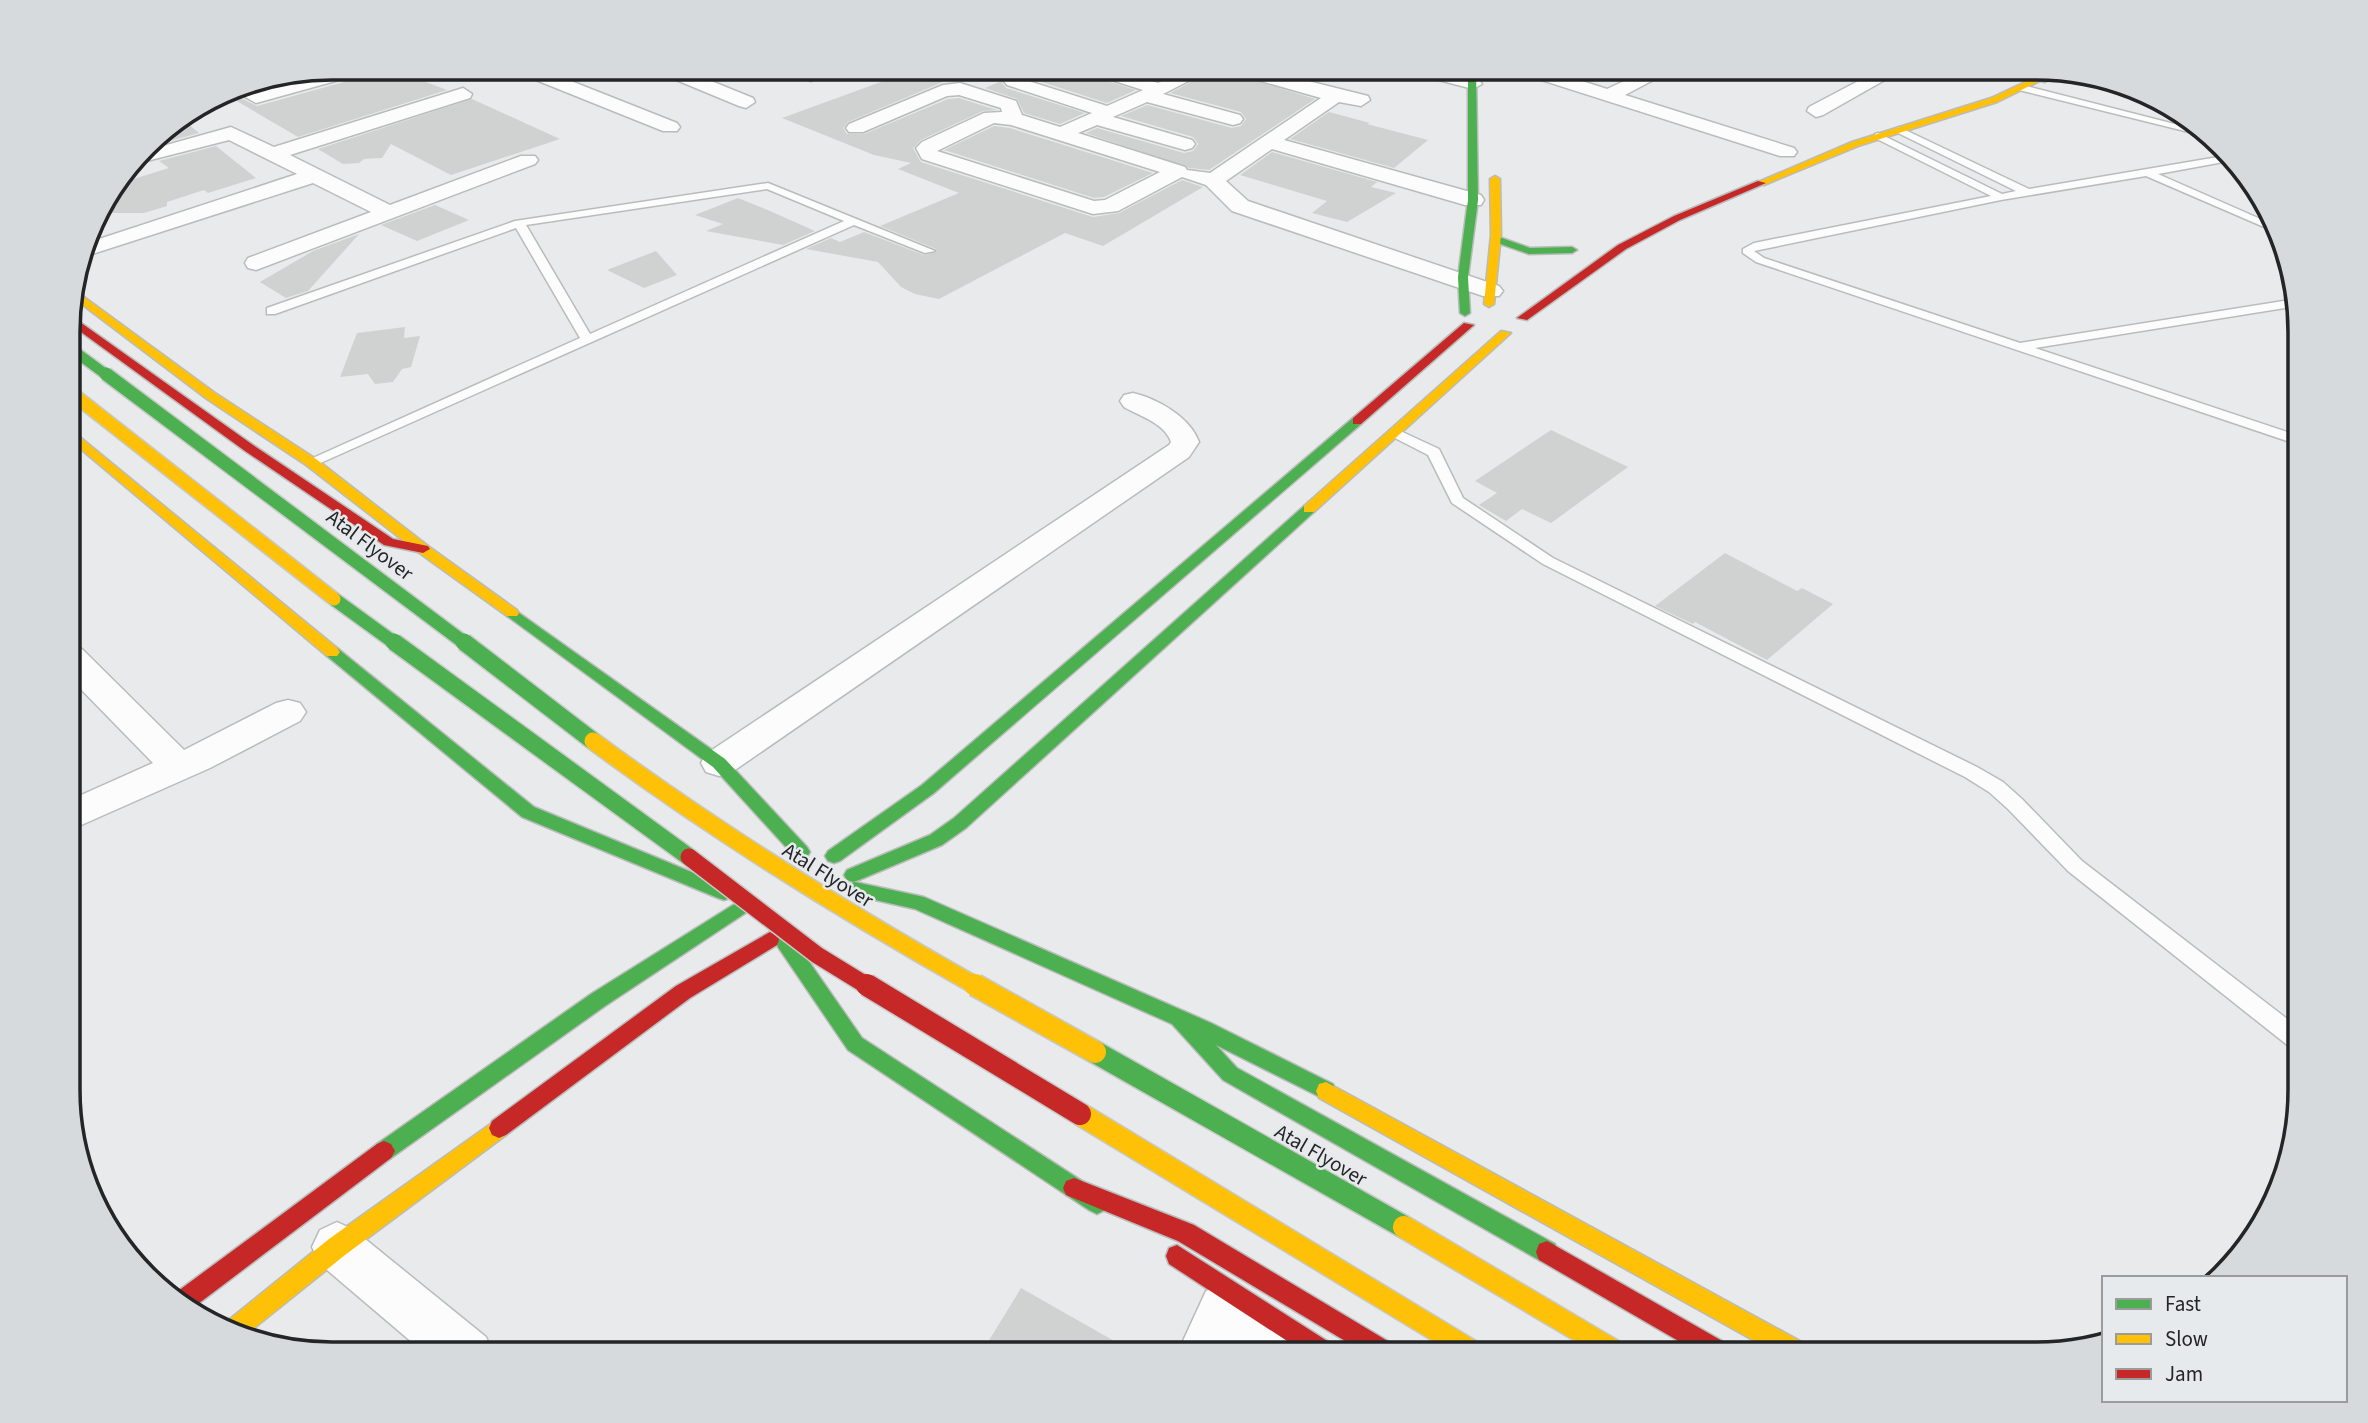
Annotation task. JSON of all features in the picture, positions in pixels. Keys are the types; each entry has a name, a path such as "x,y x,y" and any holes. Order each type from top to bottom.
{"main road":[{"path":"1473,80 1473,200 1463,283 1466,319 1484,332 1505,333 1520,328 1522,318 1622,247 1677,218 1878,136 1994,100 2015,80"},
{"path":"1824,139 1886,117"},
{"path":"1763,162 1793,150"},
{"path":"1494,158 1497,299"},
{"path":"1551,266 1588,238"},
{"path":"1496,239 1529,251 1572,250"},
{"path":"1497,299 1522,318"},
{"path":"834,856 928,789 1466,319 1473,307 1497,299"},
{"path":"83,300 211,396 311,462 424,549 719,763 801,852"},
{"path":"80,325 249,448 389,542 424,549"},
{"path":"854,882 936,840 960,823 1505,333"},
{"name":"Atal Flyover","path":"80,355 257,485 654,788 754,854 885,935 1310,1172 1599,1342"},
{"path":"80,398 324,592 721,880 817,955 1456,1342"},
{"path":"80,441 223,563 528,812 746,915 777,941 855,1044 1144,1234"},
{"path":"761,871 784,856 801,852 834,856 846,864 854,882 852,903 835,923"},
{"path":"854,882 918,902 1178,1017 1343,1099 1779,1342"},
{"path":"746,915 749,884"},
{"path":"189,1297 299,1213 637,971 746,915"},
{"path":"240,1324 337,1247 683,992 777,941 809,938 819,934"},
{"path":"1178,1017 1230,1074 1276,1102 1424,1181 1702,1342"},
{"path":"1074,1188 1186,1233 1368,1342"},
{"path":"1167,1249 1309,1342"}],"street":[{"path":"552,80 670,127"},
{"path":"692,80 746,102"},
{"path":"1122,80 1233,118"},
{"path":"1060,134 1178,80"},
{"path":"1228,80 1275,97"},
{"path":"1278,80 1336,96 1362,100"},
{"path":"1558,80 1793,150"},
{"path":"1607,96 1641,80"},
{"path":"1816,111 1874,80"},
{"path":"1013,81 1185,144"},
{"path":"251,94 256,97 296,84"},
{"path":"856,128 943,91 955,89 1009,105 1013,119"},
{"path":"272,154 463,94"},
{"path":"1213,180 1336,96"},
{"path":"1178,171 1110,206 1093,208 929,155 926,148 991,117 1013,119 1213,180 1240,206 1463,283 1497,299"},
{"path":"153,155 231,133 388,213"},
{"path":"1269,142 1473,200"},
{"path":"256,263 528,160"},
{"path":"96,247 315,175"},
{"path":"719,763 1179,451 1185,442 1184,435 1178,428 1133,401"},
{"path":"80,666 179,767"},
{"path":"80,812 179,767 288,712"},
{"path":"337,1247 452,1342"},
{"path":"1209,1342 1224,1309 1274,1342"}],"lane":[{"path":"2040,80 2180,127"},
{"path":"2104,97 2151,109"},
{"path":"1899,130 2028,193"},
{"path":"1878,136 2001,197"},
{"path":"2220,160 2001,197 1754,246 1747,251 1760,260 2288,437"},
{"path":"2146,173 2262,224"},
{"path":"271,311 519,223 768,186 929,251"},
{"path":"311,462 852,221"},
{"path":"519,223 586,338"},
{"path":"2019,347 2285,304"},
{"path":"1396,433 1434,452 1457,500 1548,561 1996,787 2075,866 2288,1032"}],"building":[{"path":"351,80 421,80 447,90 298,137 235,100 241,98 257,106"},
{"path":"886,80 937,80 943,82 848,122 843,128 847,134 864,134 948,99 959,98 997,110 983,111 921,140 913,148 921,162 1093,217 1119,213 1182,180 1203,187 1103,246 1065,233 939,299 915,294 901,287 878,262 806,249 831,238 840,242 864,232 924,255 937,252 936,249 880,226 959,193 898,169 911,163 874,155 782,118"},
{"path":"1036,80 1104,80 1136,90 1107,103"},
{"path":"1195,80 1252,80 1315,99 1209,170 1189,168 1086,133 1097,128 1184,153 1193,151 1198,144 1193,137 1121,116 1147,105 1232,128 1241,126 1246,119 1241,112 1170,93"},
{"path":"1001,81 1006,88 1085,113 1060,124 1024,113 1017,99 985,88"},
{"path":"472,99 560,139 451,175 391,144 382,158 364,159 359,163 343,164 318,149"},
{"path":"1329,112 1428,140 1394,168 1290,139"},
{"path":"190,125 199,133 168,142"},
{"path":"994,126 1010,128 1153,173 1104,197 1094,198 944,150"},
{"path":"216,146 256,178 208,193 204,190 144,213 111,213 133,179 169,168 159,161"},
{"path":"1272,152 1377,182 1371,187 1396,193 1347,222 1312,213 1327,201 1240,175"},
{"path":"738,198 815,231 783,245 706,231 723,224 695,215"},
{"path":"435,205 469,220 417,241 381,225"},
{"path":"359,234 308,291 286,298 260,282 313,251"},
{"path":"656,251 677,275 644,288 607,270"},
{"path":"405,327 404,338 420,336 411,367 402,369 393,382 375,384 368,374 340,377 357,333"},
{"path":"1551,430 1628,467 1551,523 1522,509 1506,521 1479,505 1497,493 1475,481"},
{"path":"1725,553 1797,591 1802,588 1833,604 1767,660 1695,622 1693,624 1655,606"},
{"path":"1021,1288 1116,1342 988,1342"}],"traffic: fast":[{"path":"1465,313 1463,277 1473,200 1472,80"},
{"path":"1496,239 1529,251 1572,250"},
{"path":"80,355 257,485 593,741"},
{"path":"834,856 928,789 1357,421"},
{"path":"853,875 936,840 960,823 1309,509"},
{"path":"334,599 689,857"},
{"path":"512,613 719,763 801,852"},
{"path":"332,652 528,812 724,893"},
{"path":"855,889 918,902 1204,1029 1326,1091"},
{"path":"384,1151 598,1000 741,907"},
{"path":"785,942 855,1044 1097,1203"},
{"path":"1178,1017 1230,1074 1547,1252"},
{"path":"1095,1052 1404,1227"}],"traffic: slow":[{"path":"1761,183 1855,144 1994,100 2037,80"},
{"path":"1489,304 1496,235 1495,179"},
{"path":"83,300 211,396 311,462 423,549 512,613"},
{"path":"1309,509 1505,333"},
{"path":"80,400 334,599"},
{"path":"80,441 332,652"},
{"path":"593,741 713,827 775,867 838,906 1095,1052"},
{"path":"1326,1091 1779,1342"},
{"path":"1080,1114 1456,1342"},
{"path":"240,1324 337,1247 499,1128"},
{"path":"1404,1227 1599,1342"}],"traffic: jam":[{"path":"1523,318 1622,247 1677,218 1761,183"},
{"path":"1357,421 1468,325"},
{"path":"80,326 249,448 389,542 423,549"},
{"path":"689,857 817,955 1080,1114"},
{"path":"499,1128 683,992 770,940"},
{"path":"189,1297 384,1151"},
{"path":"1074,1188 1186,1233 1368,1342"},
{"path":"1547,1252 1702,1342"},
{"path":"1177,1256 1309,1342"}]}
